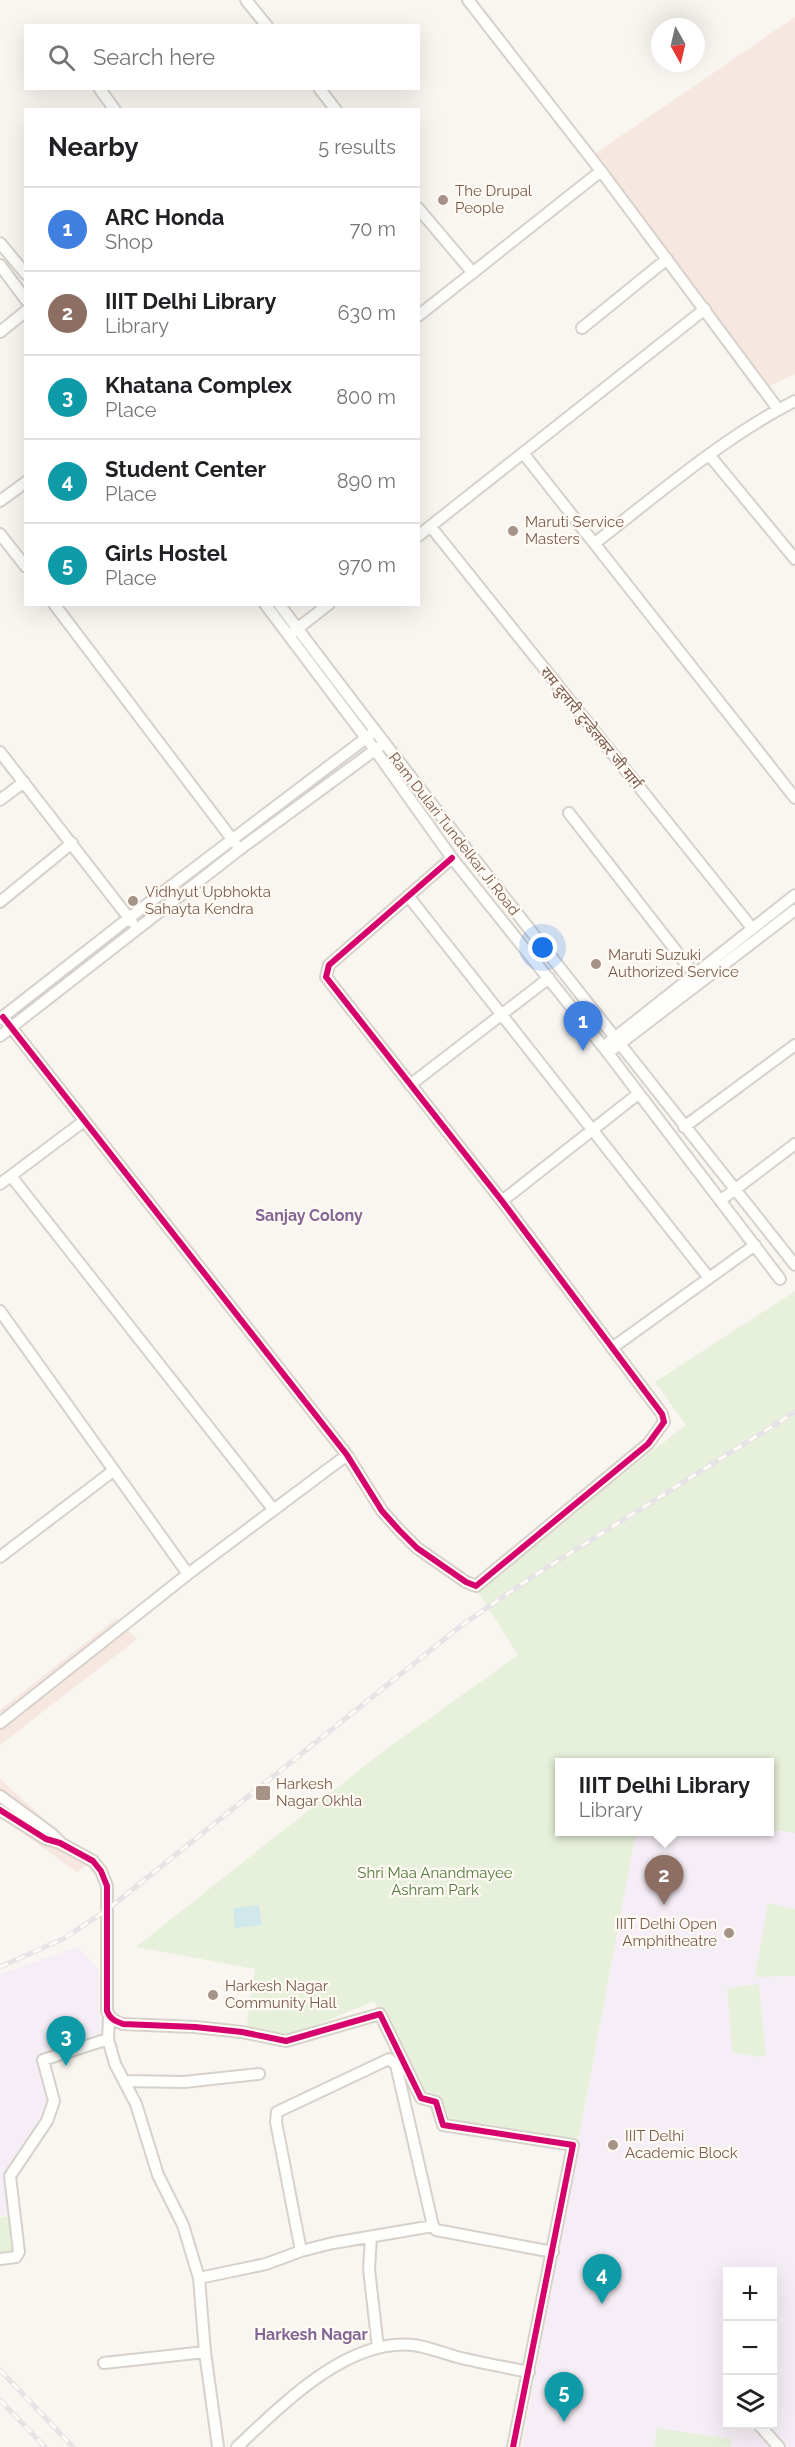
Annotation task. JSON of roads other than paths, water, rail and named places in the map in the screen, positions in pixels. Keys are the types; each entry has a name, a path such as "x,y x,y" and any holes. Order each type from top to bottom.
{"street":[{"path":"246,0 265,24"},
{"path":"468,0 601,171 778,410"},
{"path":"101,90 114,108"},
{"path":"321,90 334,108"},
{"path":"420,314 601,171"},
{"path":"420,210 473,273"},
{"path":"0,243 24,272"},
{"path":"582,328 667,259"},
{"path":"0,265 24,297"},
{"path":"420,535 705,309"},
{"path":"0,332 24,313"},
{"path":"595,543 710,456 795,401"},
{"path":"523,453 795,798"},
{"path":"710,456 795,559"},
{"path":"0,501 24,483"},
{"name":"राम दुलारी टुन्डेलकर जी मार्ग","path":"431,527 752,928"},
{"path":"0,534 24,564"},
{"path":"56,606 240,849"},
{"path":"267,606 293,632 379,746"},
{"path":"280,606 293,632"},
{"path":"293,632 326,606"},
{"path":"370,735 1,1018 11,1027 347,1455 382,1511 417,1548 471,1585 476,1586 648,1444 663,1426 662,1414 502,1201 329,981 326,971 328,965 452,858"},
{"name":"Ram Dulari Tundelkar Ji Road","path":"0,1036 240,849 379,746"},
{"name":"Ram Dulari Tundelkar Ji Road","path":"379,746 452,858 606,1050 780,1280"},
{"name":"Ram Dulari Tundelkar Ji Road","path":"379,746 795,1265"},
{"path":"0,752 138,928"},
{"path":"0,800 24,782"},
{"path":"569,813 694,974"},
{"path":"0,902 72,843"},
{"path":"616,1042 694,974 795,895"},
{"path":"409,897 710,1278"},
{"path":"606,1050 795,910"},
{"path":"410,1085 549,978"},
{"path":"684,1127 795,1045"},
{"path":"502,1201 639,1094"},
{"path":"0,1184 84,1120"},
{"path":"721,1200 795,1144"},
{"path":"11,1176 273,1509"},
{"path":"612,1348 755,1245"},
{"path":"2,1316 188,1574"},
{"path":"0,1723 188,1574 347,1455"},
{"path":"0,1557 113,1471"},
{"path":"0,1796 52,1834 60,1843"},
{"path":"0,1810 46,1839 60,1843 93,1861 101,1871 107,1886 108,2039 115,2064 136,2104 158,2175 173,2202 189,2241 199,2278 205,2352 218,2447"},
{"path":"109,2017 123,2024 195,2027 242,2032 286,2041 380,2014 419,2094 423,2100 436,2102 440,2122 445,2126 573,2145 513,2447"},
{"path":"0,2259 16,2257 19,2252 10,2176 47,2121 54,2101 43,2060 108,2039"},
{"path":"300,2251 276,2122 277,2112 389,2059 396,2065 433,2226 436,2230 553,2252"},
{"path":"125,2081 184,2082 259,2074"},
{"path":"404,2097 419,2094"},
{"path":"199,2278 266,2264 300,2251 433,2226"},
{"path":"371,2237 369,2269 378,2348"},
{"path":"237,2447 278,2409 318,2379 352,2357 378,2348 404,2344 422,2346 459,2357 529,2372"},
{"path":"104,2363 205,2352"},
{"path":"763,2429 779,2447"}],"water":[{"path":"259,1905 262,1925 235,1928 233,1908"}],"railway":[{"path":"0,1967 65,1938 108,1909 462,1625 532,1577 795,1412"},
{"path":"0,2370 73,2447"},
{"path":"0,2400 45,2447"}],"place":[{"name":"The Drupal People","path":"443,200"},
{"name":"Maruti Service Masters","path":"513,531"},
{"name":"Vidhyut Upbhokta Sahayta Kendra","path":"133,901"},
{"name":"Maruti Suzuki Authorized Service","path":"596,964"},
{"name":"ARC Honda","path":"583,1051"},
{"name":"Harkesh Nagar Okhla","path":"263,1793"},
{"name":"IIIT Delhi Library","path":"664,1905"},
{"name":"IIIT Delhi Open Amphitheatre","path":"729,1933"},
{"name":"Harkesh Nagar Community Hall","path":"213,1995"},
{"name":"Khatana Complex","path":"66,2066"},
{"name":"IIIT Delhi Academic Block","path":"613,2145"},
{"name":"Student Center","path":"602,2304"},
{"name":"Girls Hostel","path":"564,2422"}],"district":[{"name":"Sanjay Colony","path":"309,1215"},
{"name":"Harkesh Nagar","path":"311,2334"}],"park label":[{"name":"Shri Maa Anandmayee Ashram Park","path":"435,1882"}]}
